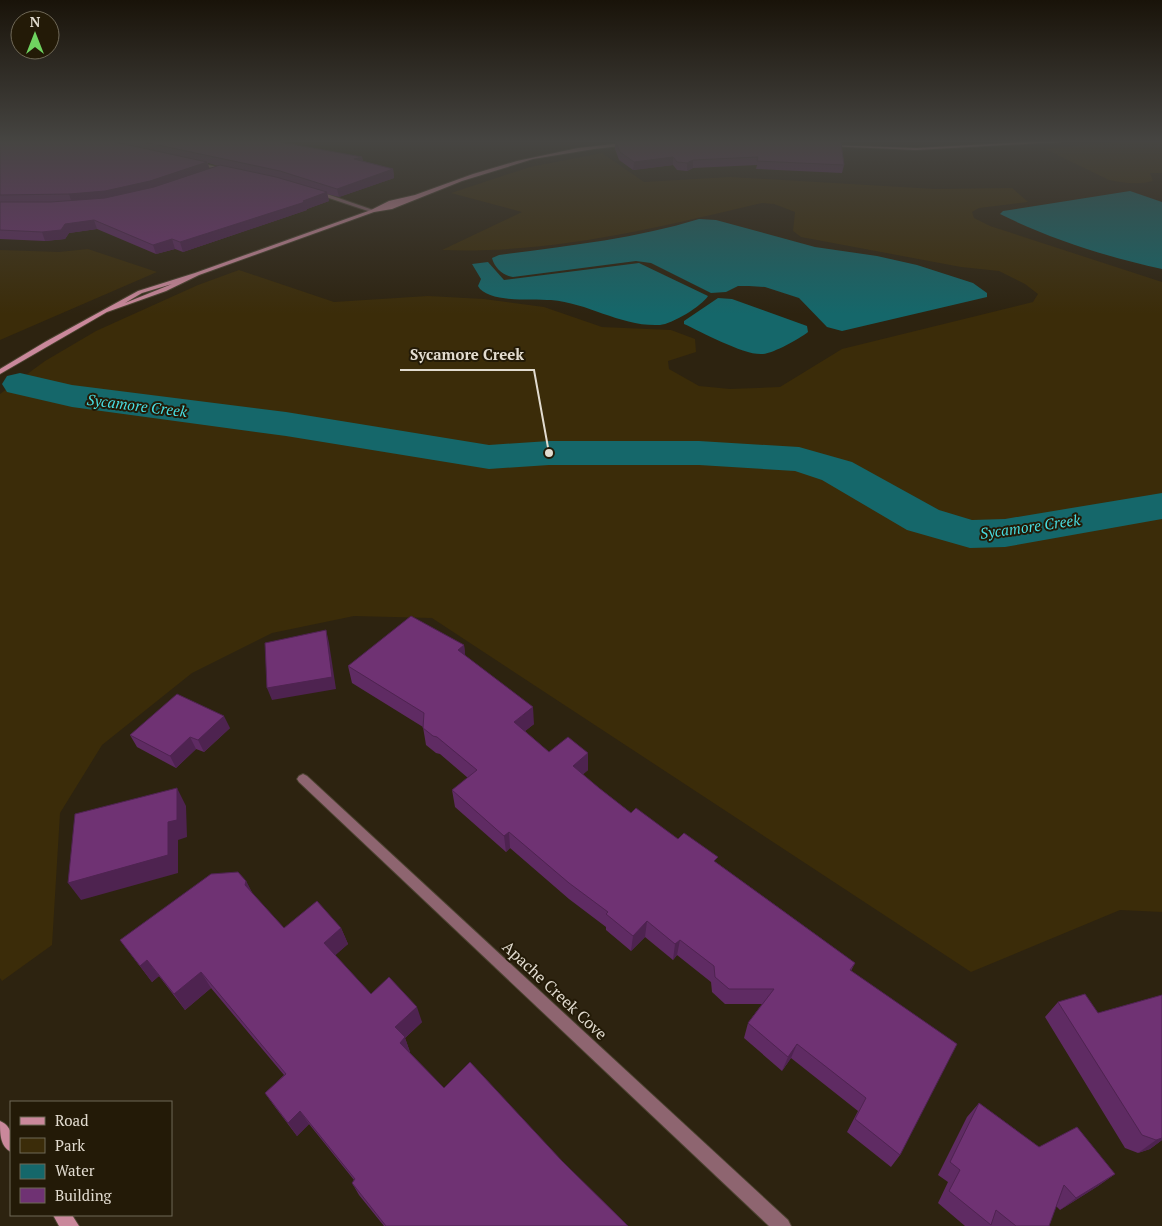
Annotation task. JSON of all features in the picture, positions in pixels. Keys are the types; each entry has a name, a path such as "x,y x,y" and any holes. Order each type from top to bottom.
{"street":[{"path":"338,199 373,211"},
{"path":"0,372 47,343 109,311 157,293 197,274 373,211 390,208 410,199"},
{"name":"Apache Creek Cove","path":"303,779 782,1226"},
{"path":"0,1129 10,1143"}],"green space":[{"path":"474,199 1025,199 1028,202 979,208 972,212 974,218 990,226 1162,282 1162,912 1120,910 971,972 432,618 354,616 272,633 192,673 102,745 60,813 52,945 2,981 0,978 0,394 45,361 96,331 198,285 239,270 334,302 428,296 484,299 544,307 602,327 671,330 695,339 696,352 668,361 669,369 699,386 730,389 780,387 842,349 1033,302 1038,294 1025,284 999,271 961,267 801,237 793,231 795,212 774,204 762,203 643,230 564,243 524,248 442,250 522,212"},
{"path":"88,249 157,272 0,340 0,250 59,252"}],"water":[{"path":"1078,199 1154,199 1162,202 1162,269 1079,246 1000,214 1003,211"},
{"path":"699,219 716,220 815,247 877,256 917,265 973,283 987,293 987,297 842,331 827,327 799,298 765,287 749,286 738,286 726,292 711,293 651,263 636,261 513,277 499,271 492,258 499,255 625,237"},
{"path":"488,262 504,280 639,263 708,296 679,318 665,324 646,325 618,319 565,302 500,298 491,295 478,286 481,279 472,264"},
{"path":"718,298 732,299 807,326 808,332 793,342 773,351 755,354 712,338 684,324 684,321"}],"building":[{"path":"89,199 308,199 303,201 305,202 180,242 172,239 153,245 94,220 65,224 61,230 42,232 0,230 0,202 51,202"},
{"path":"411,616 464,645 458,650 533,707 514,722 549,752 568,737 588,753 573,766 599,788 631,813 636,808 678,839 684,833 718,857 714,861 855,963 850,970 957,1044 900,1155 855,1119 866,1098 797,1044 788,1057 748,1023 774,989 729,989 715,977 714,966 680,940 675,944 647,921 633,936 606,914 608,912 569,883 509,832 504,836 452,790 477,770 423,728 424,713 348,666"},
{"path":"326,630 332,677 267,688 265,643"},
{"path":"177,694 224,716 198,740 190,737 170,756 130,735"},
{"path":"177,788 177,820 168,822 168,855 68,883 75,814"},
{"path":"238,872 246,881 245,885 284,928 317,901 341,928 324,943 371,994 389,977 417,1007 395,1027 405,1037 400,1043 444,1088 470,1062 562,1161 628,1226 386,1226 352,1183 355,1179 300,1111 288,1123 265,1093 286,1074 201,972 174,994 147,960 140,966 120,940 211,874"},
{"path":"1085,994 1098,1013 1162,995 1162,1138 1156,1140 1142,1135 1058,1002"},
{"path":"979,1103 1039,1147 1077,1127 1115,1174 1076,1198 1064,1185 1049,1226 1016,1226 996,1210 991,1225 949,1191 960,1170 950,1162"}],"waterway":[{"name":"Sycamore Creek","path":"20,384 72,396 286,424 489,457 549,453 699,453 799,459 837,471 923,520 970,534 1005,533 1162,506"}],"place":[{"name":"Sycamore Creek","path":"549,453"}]}
